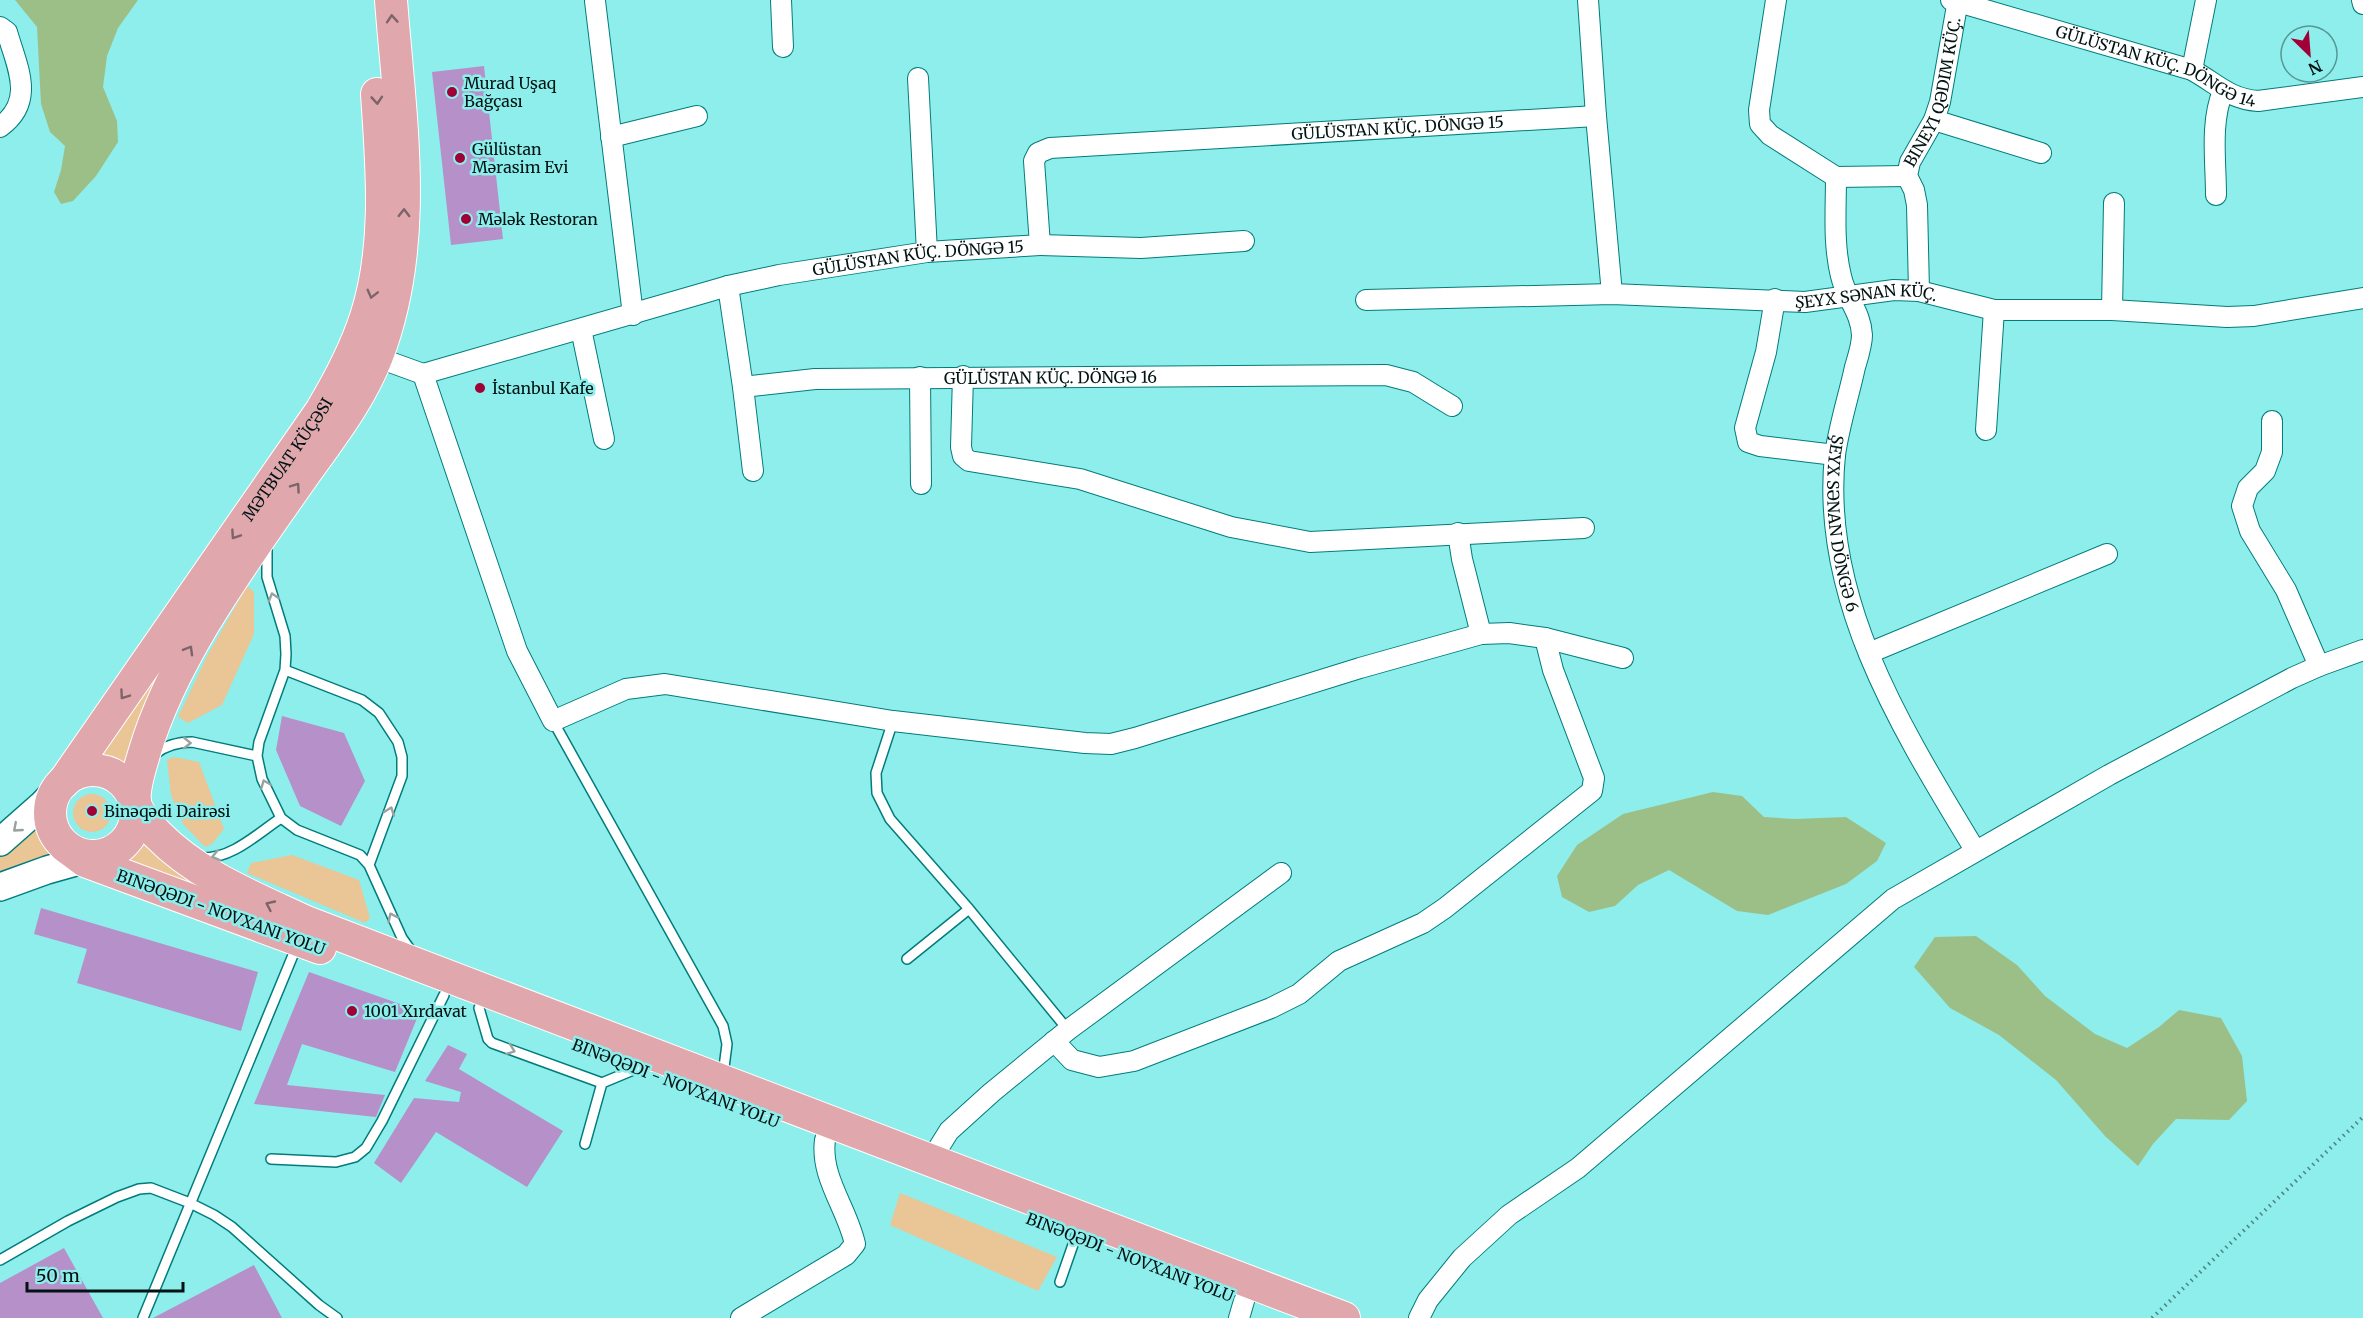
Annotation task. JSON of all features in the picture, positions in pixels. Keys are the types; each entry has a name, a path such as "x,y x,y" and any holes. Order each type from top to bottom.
{"main road":[{"name":"MƏTBUAT KÜÇƏSI","path":"0,842 63,783 321,411 352,354 369,304 380,243 381,163 370,0"},
{"name":"MƏTBUAT KÜÇƏSI","path":"135,803 148,739 163,702 190,648 272,521 339,424 359,392 376,357 398,285 403,244 402,147 391,0"},
{"path":"1288,1318 1242,1310 1076,1236 444,995 302,931 183,858 150,827 124,783 105,771 82,771 63,783 52,800 50,820 53,830 87,853 302,931 422,967 1344,1318"},
{"path":"0,887 87,853 125,842 136,819 135,803"}],"street":[{"path":"781,0 783,47"},
{"path":"1588,0 1612,294"},
{"path":"1776,0 1759,110 1760,124 1770,135 1836,177 1907,176"},
{"name":"GÜLÜSTAN KÜÇ. DÖNGƏ 14","path":"1955,0 2192,70 2223,91 2242,100 2258,101 2363,87"},
{"name":"BINEYI QƏDIM KÜÇ.","path":"1919,291 1917,205 1914,190 1907,176 1910,162 1934,120 1940,102 1955,0"},
{"path":"2192,70 2206,0"},
{"path":"2362,0 2363,4"},
{"path":"595,1 633,315"},
{"path":"0,27 7,32 23,89 17,111 0,127"},
{"path":"918,78 927,252"},
{"path":"2216,195 2216,118 2217,105 2223,91"},
{"path":"611,137 697,116"},
{"name":"GÜLÜSTAN KÜÇ. DÖNGƏ 15","path":"423,374 728,286 780,274 927,252 1040,244 1034,161 1038,153 1050,148 1596,116"},
{"path":"1934,120 2041,153"},
{"name":"ŞEYX SƏNAN DÖNGƏ 6","path":"1836,177 1837,257 1846,295 1858,314 1862,337 1836,454 1835,501 1838,557 1869,653 1913,748 1975,850"},
{"path":"2112,310 2114,203"},
{"path":"1040,244 1141,248 1244,242"},
{"path":"728,286 753,471"},
{"name":"ŞEYX SƏNAN KÜÇ.","path":"1366,300 1612,294 1806,302 1894,290 1919,291 1994,310 2112,310 2236,316 2363,298"},
{"path":"1775,299 1766,352 1745,428 1748,442 1760,446 1836,454"},
{"path":"1986,430 1994,310"},
{"path":"581,329 604,439"},
{"path":"376,357 423,374 517,651 553,721 626,689 665,684 893,721 1111,744 1360,668 1481,634 1509,633 1545,638 1623,658"},
{"name":"GÜLÜSTAN KÜÇ. DÖNGƏ 16","path":"743,387 815,379 963,376 1386,375 1413,382 1452,406"},
{"path":"963,376 961,447 963,456 969,461 1080,479 1231,527 1310,542 1584,528"},
{"path":"921,377 921,484"},
{"path":"2272,421 2272,452 2265,471 2247,488 2242,506 2250,531 2286,590 2319,666"},
{"path":"1458,533 1462,559 1481,634"},
{"path":"1869,653 2107,554"},
{"path":"1061,1035 1072,1060 1099,1066 1111,1065 1134,1061 1271,1008 1299,994 1339,961 1438,913 1592,791 1594,778 1553,670 1545,638"},
{"path":"1419,1318 1428,1300 1462,1258 1509,1215 1578,1168 1893,899 2109,775 2319,666 2363,650"},
{"path":"931,1160 949,1131 969,1111 1061,1035 1281,873"},
{"path":"741,1318 846,1255 855,1244 852,1229 827,1173 823,1156 825,1140"}],"lane":[{"path":"272,521 266,550 267,577 285,636 285,670 259,742 257,756 262,779 281,818 297,830 360,855 369,866 402,938 422,967"},
{"path":"285,670 362,700 379,713 398,742 402,757 402,776 369,866"},
{"path":"553,721 723,1026 727,1044 726,1061 721,1080"},
{"path":"893,721 876,773 877,793 890,819 969,909 1061,1035"},
{"path":"140,771 163,747 181,742 192,742 257,756"},
{"path":"183,858 207,858 225,854 281,818"},
{"path":"907,959 969,909"},
{"path":"143,1318 302,931"},
{"path":"271,1159 336,1162 355,1157 366,1148 382,1121 444,995"},
{"path":"478,1008 488,1039 492,1043 602,1083 638,1068"},
{"path":"585,1144 602,1083"},
{"path":"0,1260 68,1221 139,1189 151,1188 190,1203 232,1227 319,1305 337,1318"},
{"path":"1060,1282 1076,1236"}],"path":[{"path":"2152,1318 2363,1117"}],"shaded area":[{"path":"15,0 138,0 118,28 107,56 103,87 117,121 118,142 96,176 73,201 61,204 54,192 65,146 50,132 41,104 37,27"},
{"path":"247,586 254,592 254,634 222,705 188,723 178,717 206,658"},
{"path":"176,647 128,774 107,763 96,761"},
{"path":"174,757 199,762 224,829 212,844 205,847 183,824 171,795 167,760"},
{"path":"1713,792 1742,796 1764,817 1794,819 1846,817 1886,843 1877,861 1846,884 1768,915 1737,911 1669,870 1638,885 1615,906 1589,912 1562,897 1557,876 1577,845 1623,814"},
{"name":"Binəqədi Dairəsi","path":"92,794 106,799 111,813 106,827 92,832 78,827 73,813 78,799"},
{"path":"38,827 48,845 57,854 0,876 0,856"},
{"path":"142,836 253,911 124,860 137,847"},
{"path":"292,855 359,880 370,918 365,923 247,873 251,863"},
{"path":"1976,936 2017,965 2045,996 2095,1034 2127,1048 2159,1027 2179,1010 2221,1018 2242,1056 2247,1101 2229,1120 2176,1119 2153,1144 2138,1166 2105,1136 2056,1080 1999,1035 1950,1008 1914,967 1935,937"},
{"path":"900,1193 1057,1257 1038,1291 890,1225"}],"building":[{"path":"484,66 503,239 451,245 432,72"},
{"path":"282,716 344,733 365,781 341,826 300,806 276,750"},
{"path":"41,908 258,972 241,1031 77,983 87,949 34,934"},
{"path":"309,972 420,1011 395,1072 302,1044 287,1085 385,1095 376,1117 254,1104"},
{"path":"448,1045 467,1054 459,1069 563,1131 527,1187 436,1132 401,1183 374,1163 414,1098 459,1102 461,1092 425,1081"},
{"path":"64,1248 103,1318 0,1318 0,1283"},
{"path":"254,1265 282,1318 153,1318"}],"place":[{"name":"Murad Uşaq Bağçası","path":"452,92"},
{"name":"Gülüstan Mərasim Evi","path":"460,158"},
{"name":"Mələk Restoran","path":"466,219"},
{"name":"İstanbul Kafe","path":"480,388"},
{"name":"Binəqədi Dairəsi","path":"92,811"},
{"name":"1001 Xırdavat","path":"352,1011"}]}
